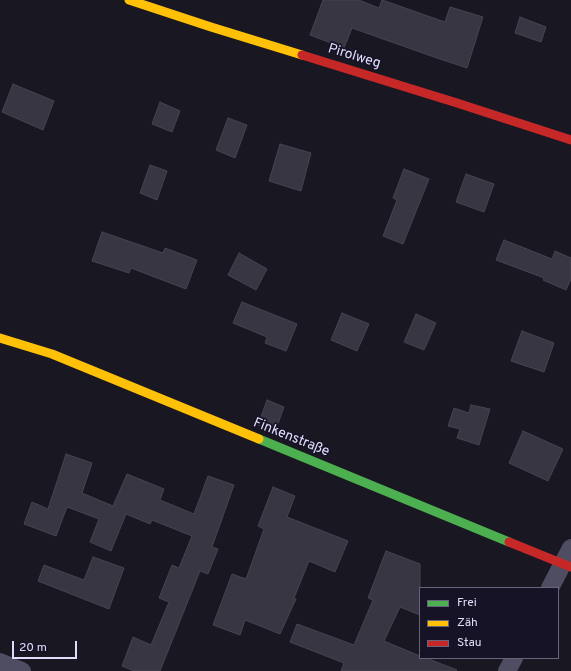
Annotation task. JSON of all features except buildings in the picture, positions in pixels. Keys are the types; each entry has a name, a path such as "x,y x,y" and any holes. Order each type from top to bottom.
{"street":[{"name":"Pirolweg","path":"129,0 210,27 571,140"},
{"name":"Finkenstraße","path":"0,338 52,354 567,566"},
{"path":"551,587 567,566 571,548"},
{"path":"507,671 513,659"},
{"path":"0,662 22,671"}],"traffic: fast":[{"path":"259,439 509,542"}],"traffic: slow":[{"path":"129,0 302,55"},
{"path":"0,338 52,354 259,439"}],"traffic: jam":[{"path":"302,55 571,140"},
{"path":"509,542 571,567"}]}
